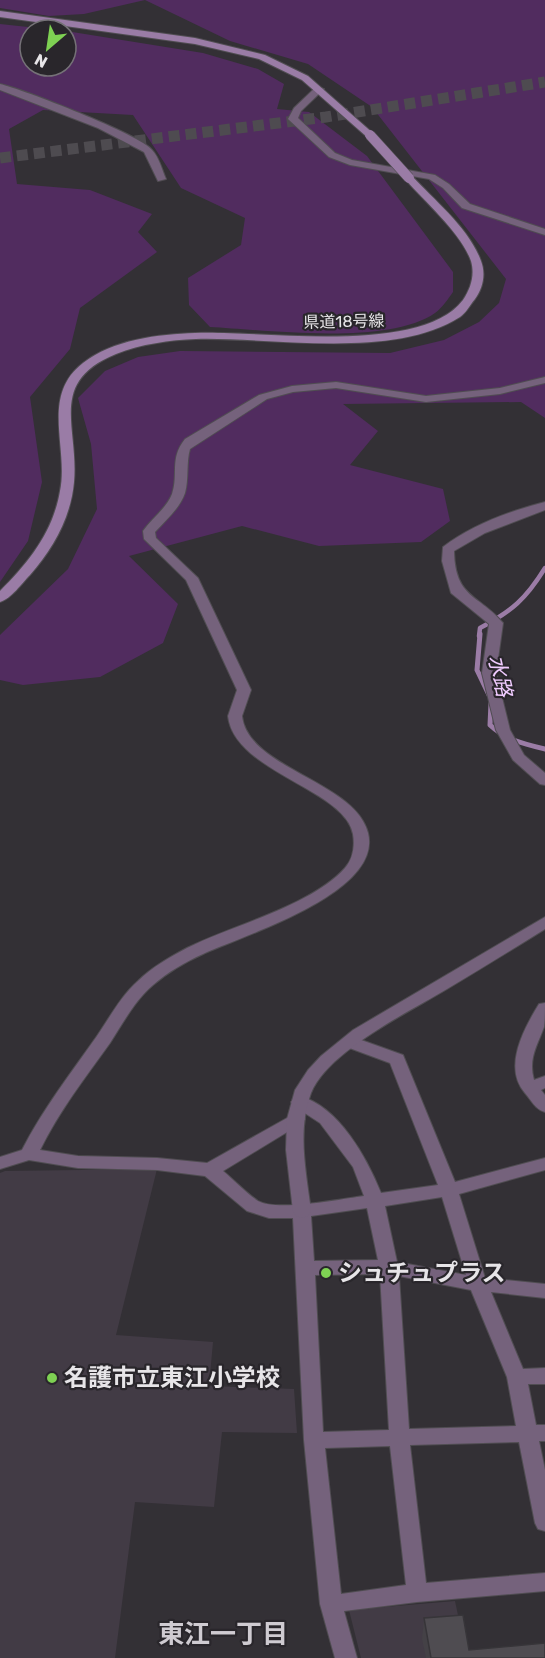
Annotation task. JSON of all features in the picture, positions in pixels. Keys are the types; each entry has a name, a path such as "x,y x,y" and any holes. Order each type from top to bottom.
{"main road":[{"name":"県道18号線","path":"0,14 173,38 240,50 288,68 319,89 370,135 464,242 475,260 477,271 476,288 463,307 430,327 375,339 196,336 142,343 102,357 81,371 66,392 63,413 69,473 59,520 42,552 25,574 0,598"}],"street":[{"path":"0,87 101,126 148,150 162,179"},
{"path":"319,89 297,110 293,119 332,155 350,162 432,177 446,186 466,206 545,232"},
{"path":"29,1154 41,1128 138,990 176,961 208,943 320,895 348,875 361,856 363,833 355,819 324,793 280,767 241,734 235,722 234,712 244,690 211,623 204,601 192,578 150,539 149,531 170,509 179,492 180,463 184,448 189,442 223,420 263,397 277,392 336,385 426,399 500,391 545,380"},
{"path":"545,506 510,518 456,542 448,550 448,561 458,593 496,623 489,673 503,730 518,757 545,781"},
{"path":"346,1658 332,1604 314,1440 307,1268 295,1140 298,1110 304,1089 315,1073 350,1042 545,922"},
{"path":"545,1008 520,1062 523,1077 537,1085 545,1106"},
{"path":"350,1042 397,1059 449,1190 478,1284 517,1377 537,1433 545,1523"},
{"path":"210,1170 298,1110"},
{"path":"298,1110 326,1119 361,1165 375,1201 389,1267 399,1436 417,1593"},
{"path":"0,1163 29,1154 78,1162 157,1164 210,1170 253,1206 269,1212 303,1211 449,1190 545,1164"},
{"path":"307,1268 389,1267 478,1284 545,1291"},
{"path":"517,1377 545,1376"},
{"path":"314,1440 537,1433"},
{"path":"332,1604 417,1593 545,1582"}],"shaded area":[{"path":"0,0 145,0 84,14 49,16 0,8"},
{"path":"145,0 545,0 545,418 521,402 343,404 378,431 350,465 443,489 450,521 421,542 319,546 242,526 129,556 178,604 163,643 100,677 23,685 0,680 0,635 68,569 97,509 91,444 78,398 105,371 138,357 180,351 390,353 444,340 479,322 499,303 506,279 372,107 308,64 230,41"},
{"path":"0,24 18,26 18,78 78,78 78,33 203,53 258,69 284,84 277,109 309,112 367,156 453,272 453,292 435,313 414,323 388,330 326,334 210,327 189,305 188,278 241,245 245,218 181,188 133,115 43,110 9,129 17,184 90,190 152,214 138,232 157,252 80,308 70,349 30,397 42,482 28,541 0,582"},
{"name":"名護市立東江小学校","path":"157,1169 116,1335 213,1342 209,1386 294,1389 297,1433 222,1432 214,1507 135,1502 115,1658 0,1658 0,1173 5,1171"},
{"path":"455,1601 467,1658 361,1658 349,1610"}],"building":[{"path":"463,1615 469,1650 545,1643 545,1658 431,1658 424,1618"}],"waterway":[{"name":"水路","path":"479,636 480,628 510,610 525,596 545,568"},
{"name":"水路","path":"480,634 477,670 489,695"},
{"name":"水路","path":"491,703 490,725 509,738 545,749"}],"tunnel":[{"path":"0,158 326,117 545,82"}],"place":[{"name":"シュチュプラス","path":"326,1273"},
{"name":"名護市立東江小学校","path":"52,1378"}],"district":[{"name":"東江一丁目","path":"223,1634"}]}
